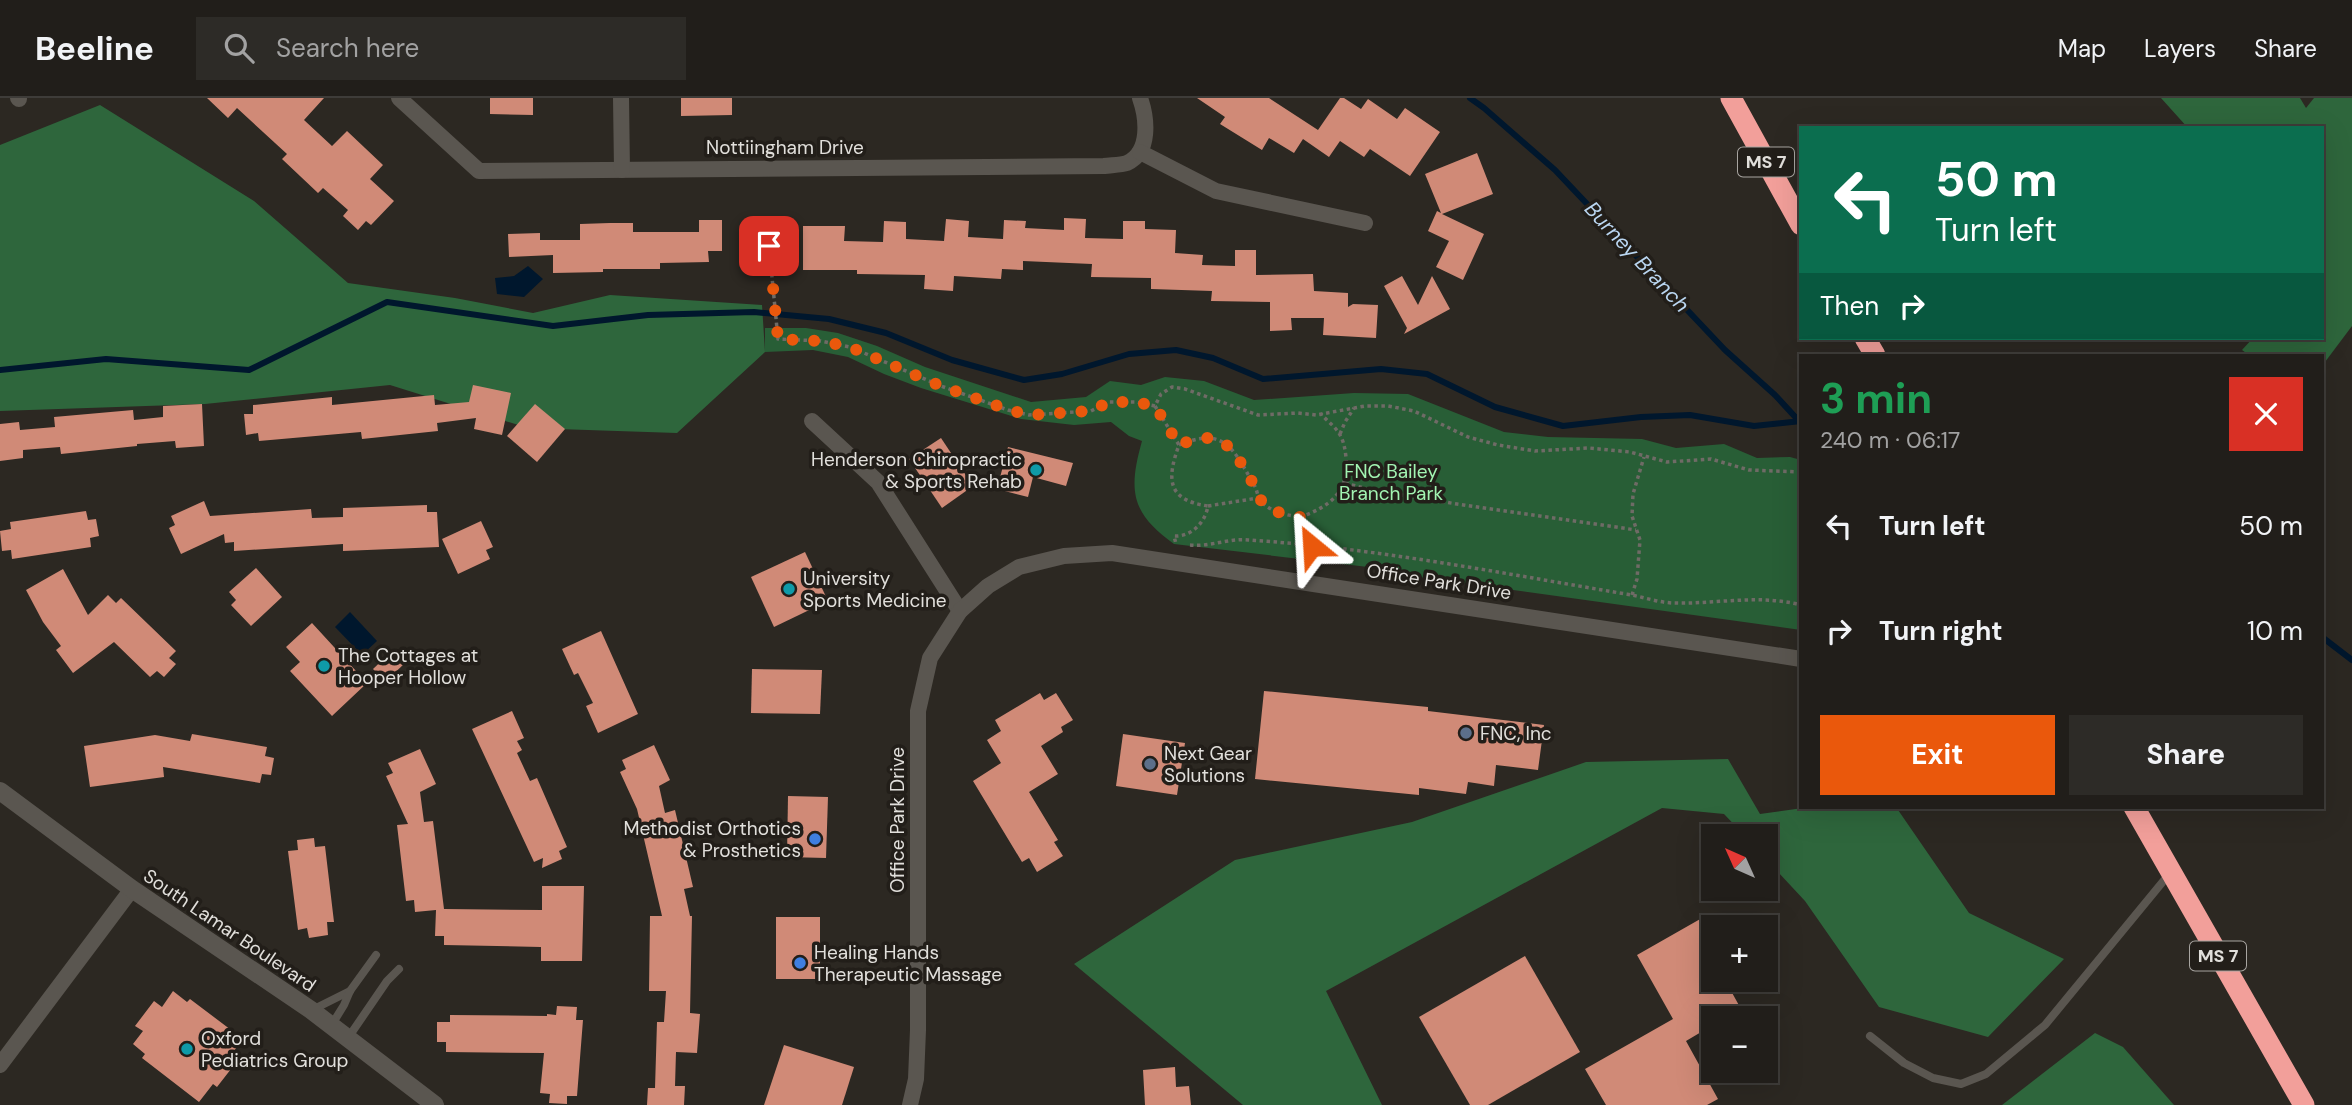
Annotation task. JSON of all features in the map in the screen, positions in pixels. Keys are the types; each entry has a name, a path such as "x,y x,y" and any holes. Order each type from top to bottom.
{"highway":[{"name":"MS 7","path":"1731,98 1799,221"},
{"name":"MS 7","path":"2135,809 2305,1104"}],"street":[{"name":"Nottiingham Drive","path":"399,98 478,171 1104,166 1126,163 1140,152"},
{"path":"621,98 622,170"},
{"path":"1140,98 1147,129 1140,152 1216,191 1365,223"},
{"path":"812,421 878,482 960,611"},
{"name":"Office Park Drive","path":"910,1105 916,1079 918,1030 918,711 930,658 960,611 988,586 1019,568 1064,556 1112,553 1799,659"},
{"name":"South Lamar Boulevard","path":"0,791 132,889 311,1010 435,1105"},
{"path":"0,1065 132,889"}],"lane":[{"path":"1870,1036 1903,1063 1933,1078 1961,1084 1986,1074 2045,1025 2170,873"},
{"path":"331,1026 350,991 376,955"},
{"path":"348,1038 360,1018 399,969"},
{"path":"311,1010 350,991"}],"path":[{"path":"769,246 778,339 821,341 850,347 941,386 1029,415 1091,411 1109,402 1136,402 1155,406 1179,445"},
{"path":"1155,406 1161,394 1172,387 1185,389 1258,415 1321,414 1388,406 1414,411 1468,437 1535,451 1589,448 1630,452 1667,462 1710,459 1749,470 1799,472"},
{"path":"1340,433 1354,408"},
{"path":"1179,445 1207,436 1221,439 1256,488 1258,498 1283,514 1300,517 1329,503 1345,483 1345,446 1340,433 1321,414"},
{"path":"1179,445 1170,470 1172,485 1181,497 1194,504 1208,506 1258,498"},
{"path":"1632,594 1637,579 1640,540 1632,516 1633,494 1645,456"},
{"path":"1345,483 1445,502 1636,530"},
{"path":"1208,506 1203,521 1184,536 1174,536 1174,544 1200,546 1244,539 1351,550 1632,594 1671,603 1735,599 1773,600 1799,605"},
{"path":"1300,517 1312,538 1312,546"}],"green space":[{"path":"2161,98 2300,98 2306,108 2314,98 2352,98 2352,326 2324,363 2324,354 2248,354 2242,350 2251,340 2324,340 2324,126 2186,126"},
{"path":"100,105 254,201 348,283 455,298 533,313 610,295 762,305 765,352 677,433 528,428 390,385 205,404 0,411 0,145"},
{"name":"FNC Bailey Branch Park","path":"765,328 806,328 838,333 925,367 1031,402 1086,397 1110,381 1141,385 1165,377 1204,381 1254,400 1354,393 1408,394 1504,432 1548,437 1642,439 1676,448 1724,444 1757,458 1790,457 1799,459 1799,630 1419,577 1368,567 1174,544 1149,522 1137,500 1135,474 1142,441 1129,436 1111,422 1074,425 1021,419 921,388 848,357 813,350 765,352"},
{"path":"1728,759 1760,814 1799,809 1897,809 1969,913 2064,959 1988,1037 1879,1007 1805,901 1778,872 1778,824 1734,824 1724,814 1662,808 1326,991 1382,1105 1243,1105 1074,964 1235,860 1412,822 1586,762"},
{"path":"2095,1033 2123,1047 2174,1105 2002,1105"}],"water":[{"path":"528,266 543,279 524,297 497,294 495,278 514,276"},
{"path":"350,612 377,641 362,655 335,627"}],"building":[{"path":"207,98 324,98 304,120 332,146 347,131 383,165 370,179 394,201 371,225 366,221 358,230 343,216 348,210 323,188 318,193 282,159 287,154 237,108 228,118"},
{"path":"490,98 533,98 533,115 490,114"},
{"path":"681,98 732,98 732,115 681,116"},
{"path":"1197,98 1269,98 1318,130 1340,98 1361,109 1368,99 1397,119 1405,108 1440,132 1410,176 1370,149 1364,157 1340,141 1329,157 1303,139 1294,153 1269,138 1262,150 1220,124 1225,117"},
{"path":"1477,153 1493,194 1442,214 1484,234 1463,280 1436,267 1449,241 1428,231 1437,211 1441,213 1425,174"},
{"path":"1064,218 1086,219 1085,238 1123,239 1123,221 1145,221 1145,229 1176,230 1175,253 1203,255 1202,265 1235,266 1235,250 1256,250 1256,275 1313,274 1314,291 1348,293 1348,307 1353,304 1378,305 1376,338 1323,335 1324,318 1291,318 1292,330 1270,331 1270,302 1211,301 1212,291 1151,289 1151,278 1091,277 1092,264 1023,261 1023,270 1002,269 1001,279 954,276 953,291 924,289 925,275 857,274 857,270 803,270 803,226 845,226 844,241 883,242 884,221 906,222 906,239 944,241 946,219 969,221 968,237 1003,239 1004,220 1026,221 1025,228 1064,230"},
{"path":"699,220 722,220 722,251 708,251 709,262 660,263 660,269 603,269 603,272 553,273 553,255 509,257 508,234 540,233 540,240 580,240 580,224 610,223 633,223 633,232 699,232"},
{"path":"1402,276 1418,305 1432,276 1450,309 1404,334 1407,328 1384,286"},
{"path":"473,385 511,393 502,435 474,429 476,418 437,423 438,431 362,439 361,432 259,441 258,433 246,435 244,414 253,414 253,405 332,397 332,405 434,395 435,405 469,402"},
{"path":"202,404 204,446 176,448 175,441 61,454 60,447 23,450 23,458 0,461 0,424 19,422 20,430 55,427 54,417 133,410 134,420 163,417 163,406"},
{"path":"535,404 565,429 537,462 507,436"},
{"path":"941,438 973,486 942,508 909,459"},
{"name":"Henderson Chiropractic & Sports Rehab","path":"1008,447 1073,463 1066,486 1033,477 1028,497 997,489"},
{"path":"204,501 210,516 311,509 312,518 343,517 343,508 427,505 427,512 437,512 439,547 343,551 343,544 234,551 234,542 225,543 224,534 181,554 169,528 175,525 171,516"},
{"path":"86,511 88,520 96,519 99,536 90,538 91,547 12,559 11,550 2,551 0,531 11,529 10,522"},
{"path":"481,521 493,547 486,550 490,559 458,574 442,539"},
{"name":"University Sports Medicine","path":"805,552 828,601 774,627 751,577"},
{"path":"256,568 282,597 251,626 231,605 236,600 229,592"},
{"path":"63,569 88,615 108,595 116,603 121,598 176,651 169,658 176,664 164,677 157,671 150,677 114,642 73,673 56,650 61,646 43,622 26,590"},
{"name":"The Cottages at Hooper Hollow","path":"312,623 367,683 332,716 290,671 300,662 286,647"},
{"path":"601,631 638,714 598,733 586,706 593,703 578,673 574,675 562,649"},
{"path":"393,650 405,663 385,682 373,669"},
{"path":"752,669 822,670 820,714 751,713"},
{"path":"1264,691 1428,707 1428,711 1544,725 1538,770 1496,765 1494,786 1468,782 1466,794 1419,788 1419,795 1255,779"},
{"path":"1040,693 1044,700 1056,693 1073,720 1061,727 1063,732 1041,746 1058,774 1029,792 1058,840 1054,842 1063,856 1037,872 1029,858 1022,862 973,781 1001,763 987,740 1001,731 995,720"},
{"path":"512,711 524,738 517,741 522,750 517,753 530,781 537,778 567,847 559,851 562,859 542,868 543,858 534,862 472,729"},
{"path":"192,734 267,747 265,756 274,758 271,775 262,774 260,783 163,767 164,777 90,787 84,746 155,735 190,741"},
{"name":"Next Gear Solutions","path":"1123,734 1185,743 1177,795 1116,786"},
{"path":"654,745 670,780 659,786 665,813 675,810 693,887 684,889 692,916 690,1013 700,1014 697,1053 676,1052 675,1086 685,1086 684,1105 647,1105 648,1088 655,1088 657,1022 664,1022 666,991 649,991 650,916 662,916 637,809 620,772 626,769 622,760"},
{"path":"420,749 436,784 420,792 424,822 433,821 444,909 542,910 542,886 584,886 582,961 541,961 541,947 444,945 444,936 435,936 436,910 415,912 414,900 406,901 397,825 408,824 386,776 393,773 388,763"},
{"path":"788,796 828,797 826,858 787,857"},
{"path":"314,838 315,847 325,846 334,922 327,922 328,935 309,938 307,928 298,930 288,851 298,850 297,840"},
{"path":"776,917 820,917 820,979 776,979"},
{"path":"1701,919 1701,992 1732,992 1739,1006 1701,1006 1701,1032 1686,1041 1701,1068 1701,1083 1709,1083 1718,1099 1707,1105 1606,1105 1585,1069 1673,1019 1637,955"},
{"path":"1525,956 1580,1052 1488,1105 1470,1105 1419,1017"},
{"name":"Oxford Pediatrics Group","path":"173,991 187,1002 190,999 243,1039 231,1055 238,1060 217,1087 213,1084 199,1102 142,1058 145,1054 133,1044 143,1031 135,1026 154,1001 162,1007"},
{"path":"557,1006 577,1007 576,1020 583,1020 577,1096 567,1096 567,1104 549,1103 550,1094 540,1093 544,1053 446,1052 446,1042 437,1042 437,1022 450,1022 450,1015 547,1016 556,1015"},
{"path":"784,1045 854,1067 842,1105 764,1105"},
{"path":"1175,1067 1176,1087 1189,1086 1191,1105 1145,1105 1143,1070"}],"waterway":[{"name":"Burney Branch","path":"1470,98 1555,170 1725,350 1775,395 1799,421"},
{"path":"0,370 106,359 249,370 387,302 553,326 648,315 754,312 829,319 886,333 952,360 1024,380 1062,374 1129,354 1176,350 1213,358 1263,379 1381,369 1427,374 1495,407 1563,426 1641,417 1690,415 1754,426 1799,421"},
{"name":"Burney Branch","path":"2324,639 2352,660"}],"place":[{"name":"Henderson Chiropractic & Sports Rehab","path":"1036,470"},
{"name":"University Sports Medicine","path":"789,589"},
{"name":"The Cottages at Hooper Hollow","path":"324,666"},
{"name":"FNC, Inc","path":"1466,733"},
{"name":"Next Gear Solutions","path":"1150,764"},
{"name":"Methodist Orthotics & Prosthetics","path":"815,839"},
{"name":"Healing Hands Therapeutic Massage","path":"800,963"},
{"name":"Oxford Pediatrics Group","path":"187,1049"}],"route":[{"path":"769,246 778,339 821,341 850,347 941,386 1029,415 1091,411 1109,402 1136,402 1155,406 1179,445 1207,436 1221,439 1256,488 1258,498 1283,514 1300,517 1312,538 1312,546"}]}
